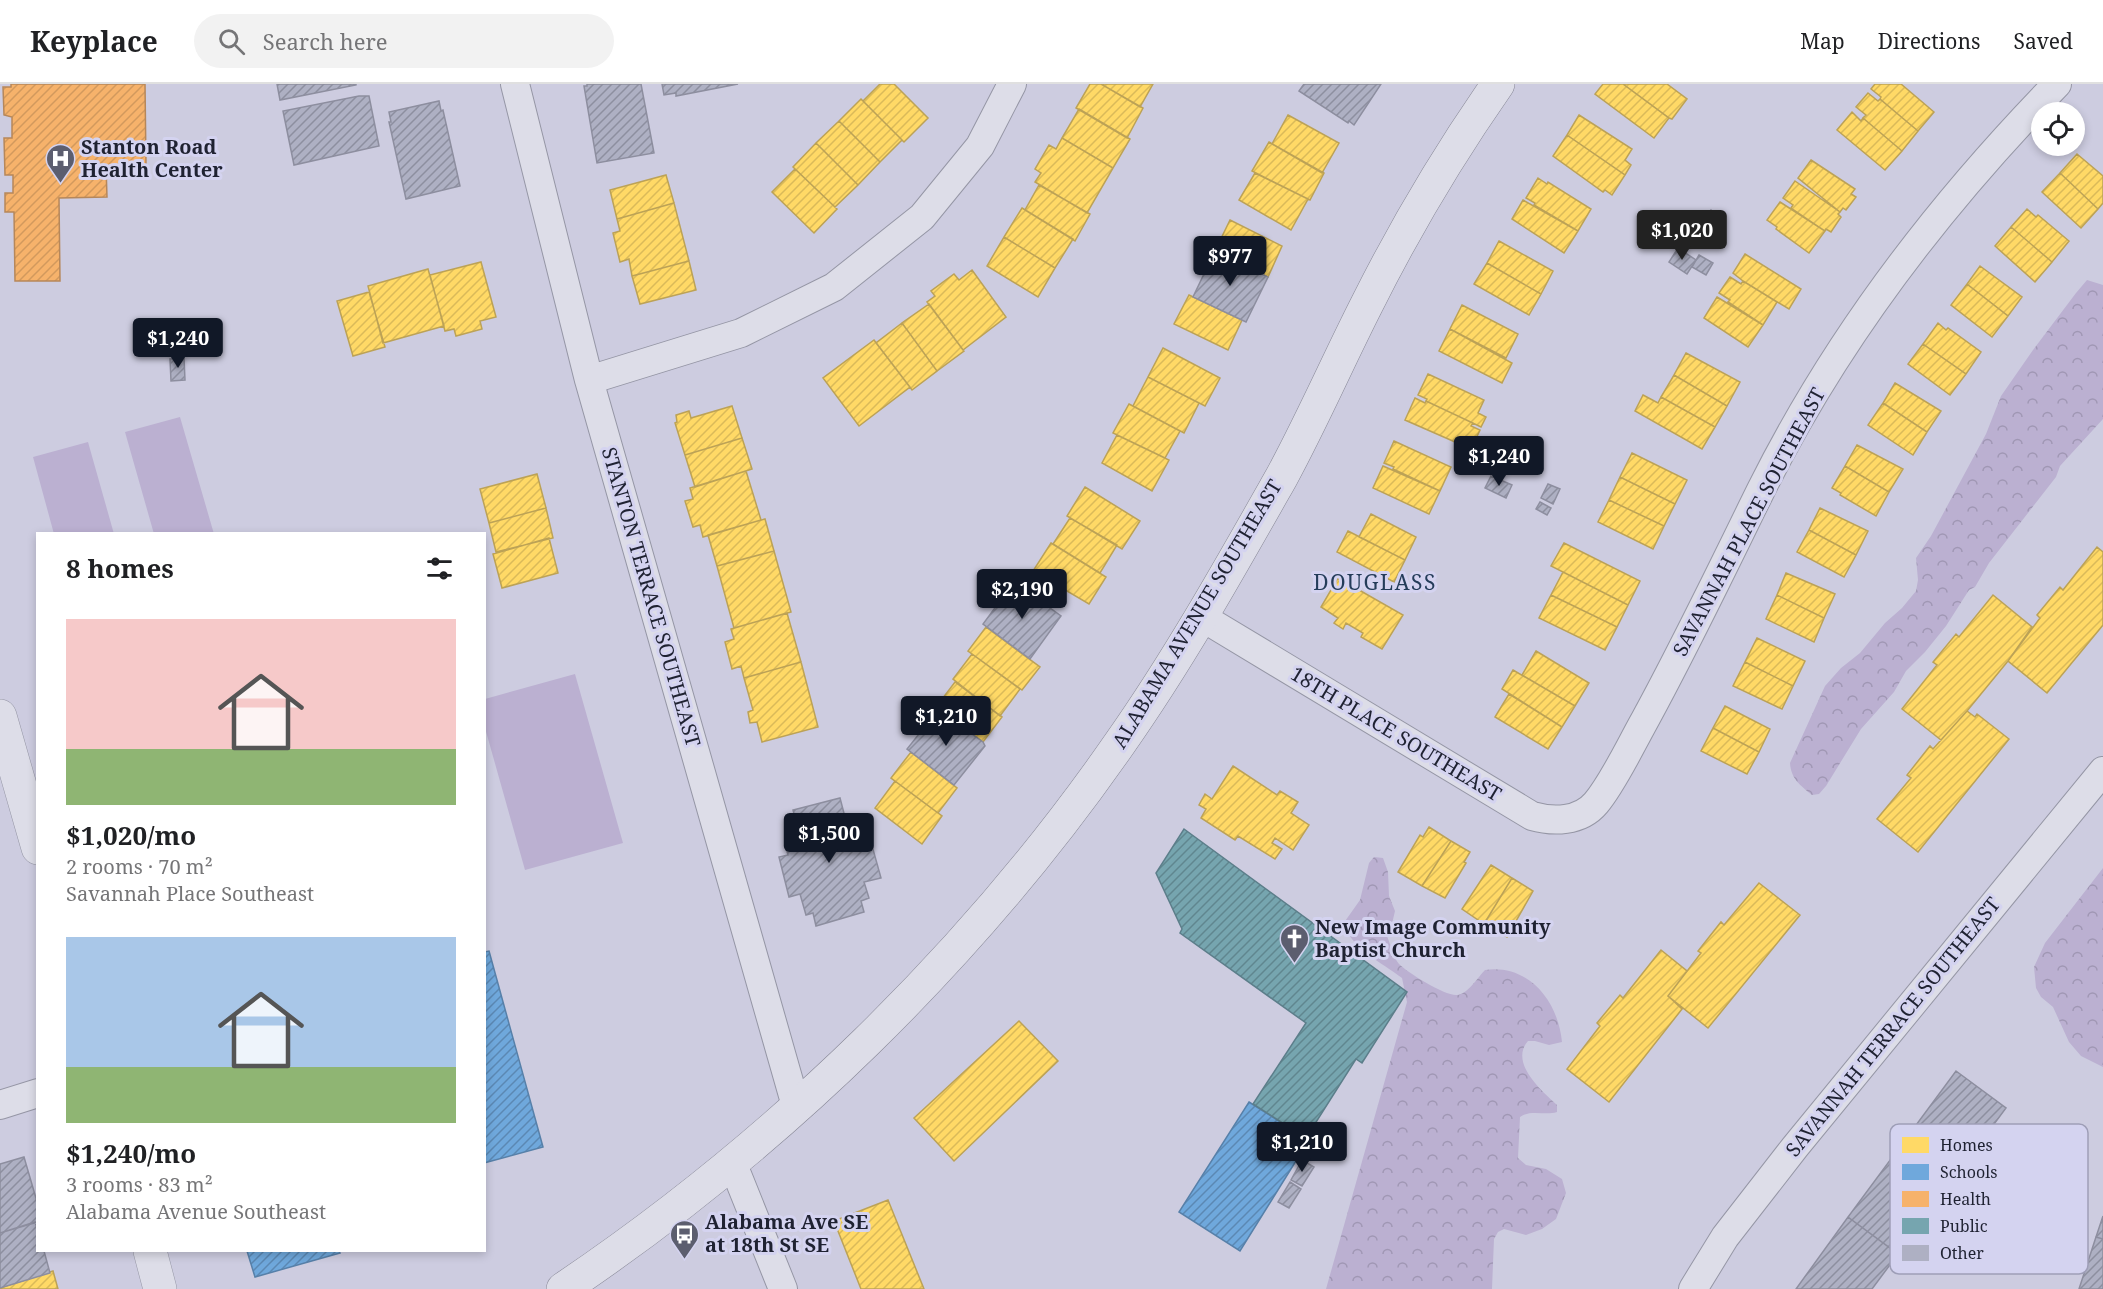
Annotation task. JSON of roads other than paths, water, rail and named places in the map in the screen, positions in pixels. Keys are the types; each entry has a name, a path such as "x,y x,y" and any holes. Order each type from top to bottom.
{"main road":[{"name":"ALABAMA AVENUE SOUTHEAST","path":"563,1289 666,1214 732,1162 867,1040 922,984 998,900 1066,817 1121,743 1158,688 1283,474 1395,251 1436,178 1498,84"},
{"path":"0,716 36,841"},
{"path":"150,1252 160,1289"}],"street":[{"name":"STANTON TERRACE SOUTHEAST","path":"515,84 588,380 796,1106"},
{"path":"588,380 741,333 834,287 922,217 980,146 1012,84"},
{"name":"SAVANNAH PLACE SOUTHEAST","path":"1596,804 1676,663 1801,414 1892,277 1946,206 2004,138 2057,84"},
{"name":"18TH PLACE SOUTHEAST","path":"1200,616 1532,816 1546,820 1569,819 1596,804"},
{"name":"SAVANNAH TERRACE SOUTHEAST","path":"1693,1289 1725,1237 1794,1147 2103,771"},
{"path":"0,1105 36,1094"},
{"path":"732,1162 783,1289"}],"place":[{"name":"Stanton Road Health Center","path":"60,184"},
{"name":"New Image Community Baptist Church","path":"1294,964"},
{"name":"Alabama Ave SE at 18th St SE","path":"684,1260"}],"district":[{"name":"DOUGLASS","path":"1375,583"}]}
